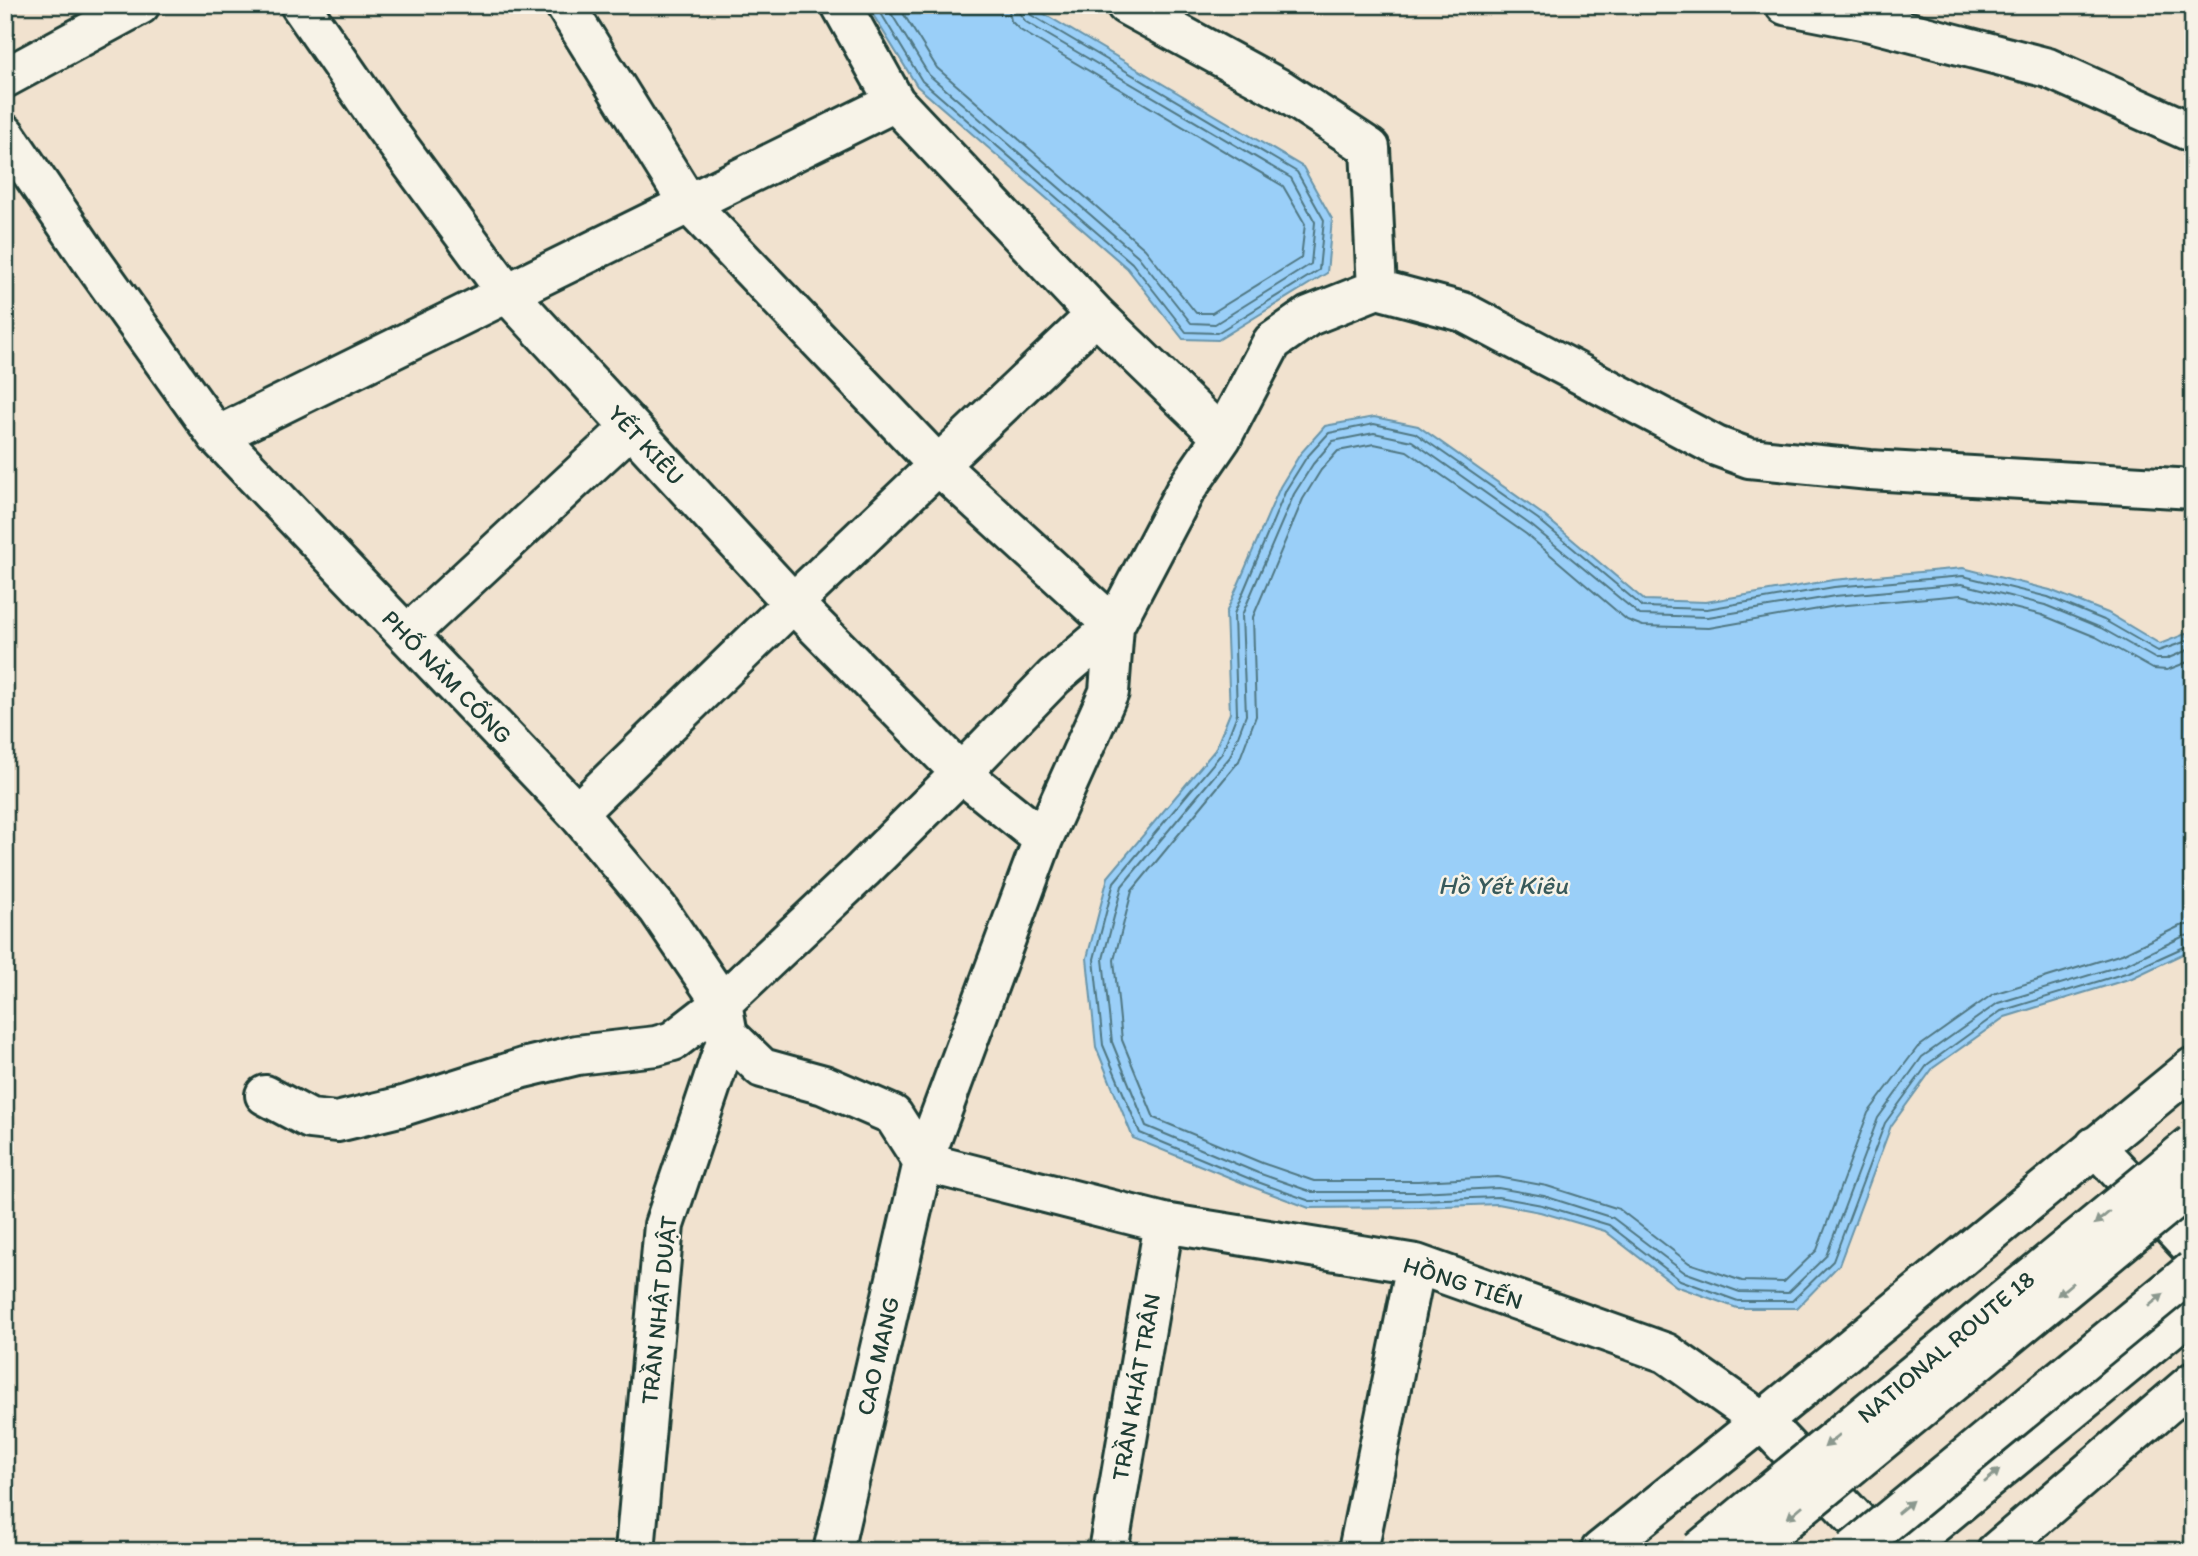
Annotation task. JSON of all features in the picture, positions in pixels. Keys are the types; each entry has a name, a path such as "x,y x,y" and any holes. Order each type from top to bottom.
{"street":[{"path":"5,78 141,5"},
{"name":"YẾT KIÊU","path":"300,5 507,293 793,603 961,773 1043,839"},
{"path":"565,5 688,203 938,465 1114,626"},
{"path":"841,5 895,102 1096,315 1222,437"},
{"path":"1126,5 1282,90 1370,148 1377,289"},
{"path":"1785,5 1879,24 2048,68 2193,132"},
{"path":"217,436 895,102"},
{"name":"PHỐ NĂM CỐNG","path":"5,134 217,436 577,813 658,909 725,1019 762,1068 824,1085 893,1115 923,1161"},
{"path":"265,1095 310,1119 337,1122 403,1106 523,1068 577,1055 644,1048 673,1041 725,1019 1054,677 1114,626 1185,491 1222,437 1272,342 1309,316 1377,289 1463,313 1704,440 1749,458 1870,470 2193,489"},
{"path":"577,813 1096,315"},
{"path":"407,635 630,428"},
{"name":"CAO MANG","path":"832,1551 923,1161 1043,839 1109,692 1114,626"},
{"name":"TRẦN NHẬT DUẬT","path":"635,1551 664,1225 725,1019"},
{"path":"1600,1551 2193,1067"},
{"name":"NATIONAL ROUTE 18","path":"1699,1551 2193,1144"},
{"path":"2095,1146 2193,1250"},
{"name":"HỒNG TIẾN","path":"923,1161 1164,1223 1416,1264 1666,1353 1762,1421 1886,1551"},
{"name":"NATIONAL ROUTE 18","path":"1748,1551 2193,1184"},
{"name":"TRẦN KHÁT TRÂN","path":"1108,1551 1164,1223"},
{"path":"1358,1551 1416,1264"},
{"path":"1853,1551 2193,1270"},
{"path":"1901,1551 2193,1310"},
{"path":"1997,1551 2193,1382"}],"water":[{"path":"867,5 1029,5 1303,167 1332,219 1327,273 1218,340 1183,339 1127,268 917,86"},
{"name":"Hồ Yết Kiêu","path":"1374,417 1418,426 1542,514 1644,600 1706,602 1833,580 1963,568 2050,590 2108,613 2160,644 2193,631 2193,949 2132,978 2005,1017 1933,1068 1891,1126 1839,1265 1797,1308 1737,1308 1676,1286 1605,1231 1540,1212 1498,1204 1309,1208 1133,1138 1096,1047 1087,958 1108,877 1215,750 1230,713 1226,613 1280,487 1300,454 1325,426"}]}
